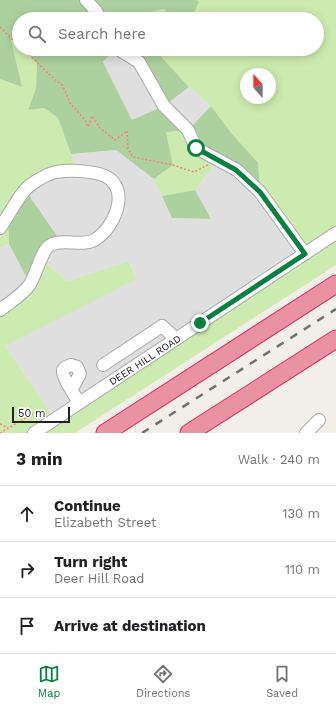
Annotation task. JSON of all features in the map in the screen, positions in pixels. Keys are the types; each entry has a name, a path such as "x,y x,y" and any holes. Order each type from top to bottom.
{"highway":[{"path":"105,433 336,284"},
{"path":"189,433 336,339"}],"street":[{"path":"86,0 96,12"},
{"path":"129,56 139,62 164,106 188,130 196,148 236,170 260,192 305,254"},
{"path":"0,228 25,190 44,176 56,172 77,171 100,174 110,179 116,187 118,195 117,209 113,221 105,231 96,240 88,243 54,244 48,248 30,284 22,294 0,310"},
{"name":"DEER HILL ROAD","path":"34,433 336,233"},
{"path":"103,365 162,326 176,339"},
{"path":"71,390 79,403"},
{"path":"306,433 319,420"}],"path":[{"path":"0,27 12,39"},
{"path":"30,56 63,86 70,103 85,120 88,127 92,116 100,128 115,140 127,131 128,149 133,157 173,165 194,172 218,160"},
{"path":"0,433 36,412"},
{"path":"0,424 8,428"}],"shaded area":[{"path":"109,56 128,56 139,62 164,105 189,87 211,106 188,130 132,120 103,62"},
{"path":"116,150 154,179 173,218 210,219 195,190 218,160 237,170 305,254 55,419 5,346 136,278 129,261 68,281 41,260 25,190 44,176 77,171 71,154"},
{"path":"9,244 30,284 0,310 0,248"}],"green space":[{"path":"0,0 197,0 199,2 194,12 166,12 164,9 153,12 12,12 12,56 15,56 22,87 0,79"},
{"path":"197,0 336,0 336,265 75,433 0,433 0,310 22,294 41,260 68,281 129,261 136,279 5,346 55,419 305,254 260,192 232,134 211,106 189,87 160,56 324,56 324,12 194,12 199,2"},
{"path":"164,9 166,12 154,12"},
{"path":"15,56 30,56 37,63 36,88 28,110 44,108 58,118 77,171 44,176 8,216 9,244 0,248 0,79 22,87"},
{"path":"30,56 109,56 103,62 132,120 164,106 139,62 129,56 160,56 189,87 165,105 188,130 166,132 173,165 154,179 116,150 71,154 58,118 44,108 28,110 36,88 37,63"},
{"path":"211,106 232,134 258,163 260,192 196,148 188,130"},
{"path":"188,130 218,160 195,190 162,196 154,179 173,165 166,132"},
{"path":"25,190 62,243 54,244 30,284 9,244 8,216"},
{"path":"195,190 211,219 172,218 162,196"}],"railway":[{"path":"142,433 336,309"}],"route":[{"path":"196,148 236,170 260,192 305,254 200,323"}]}
